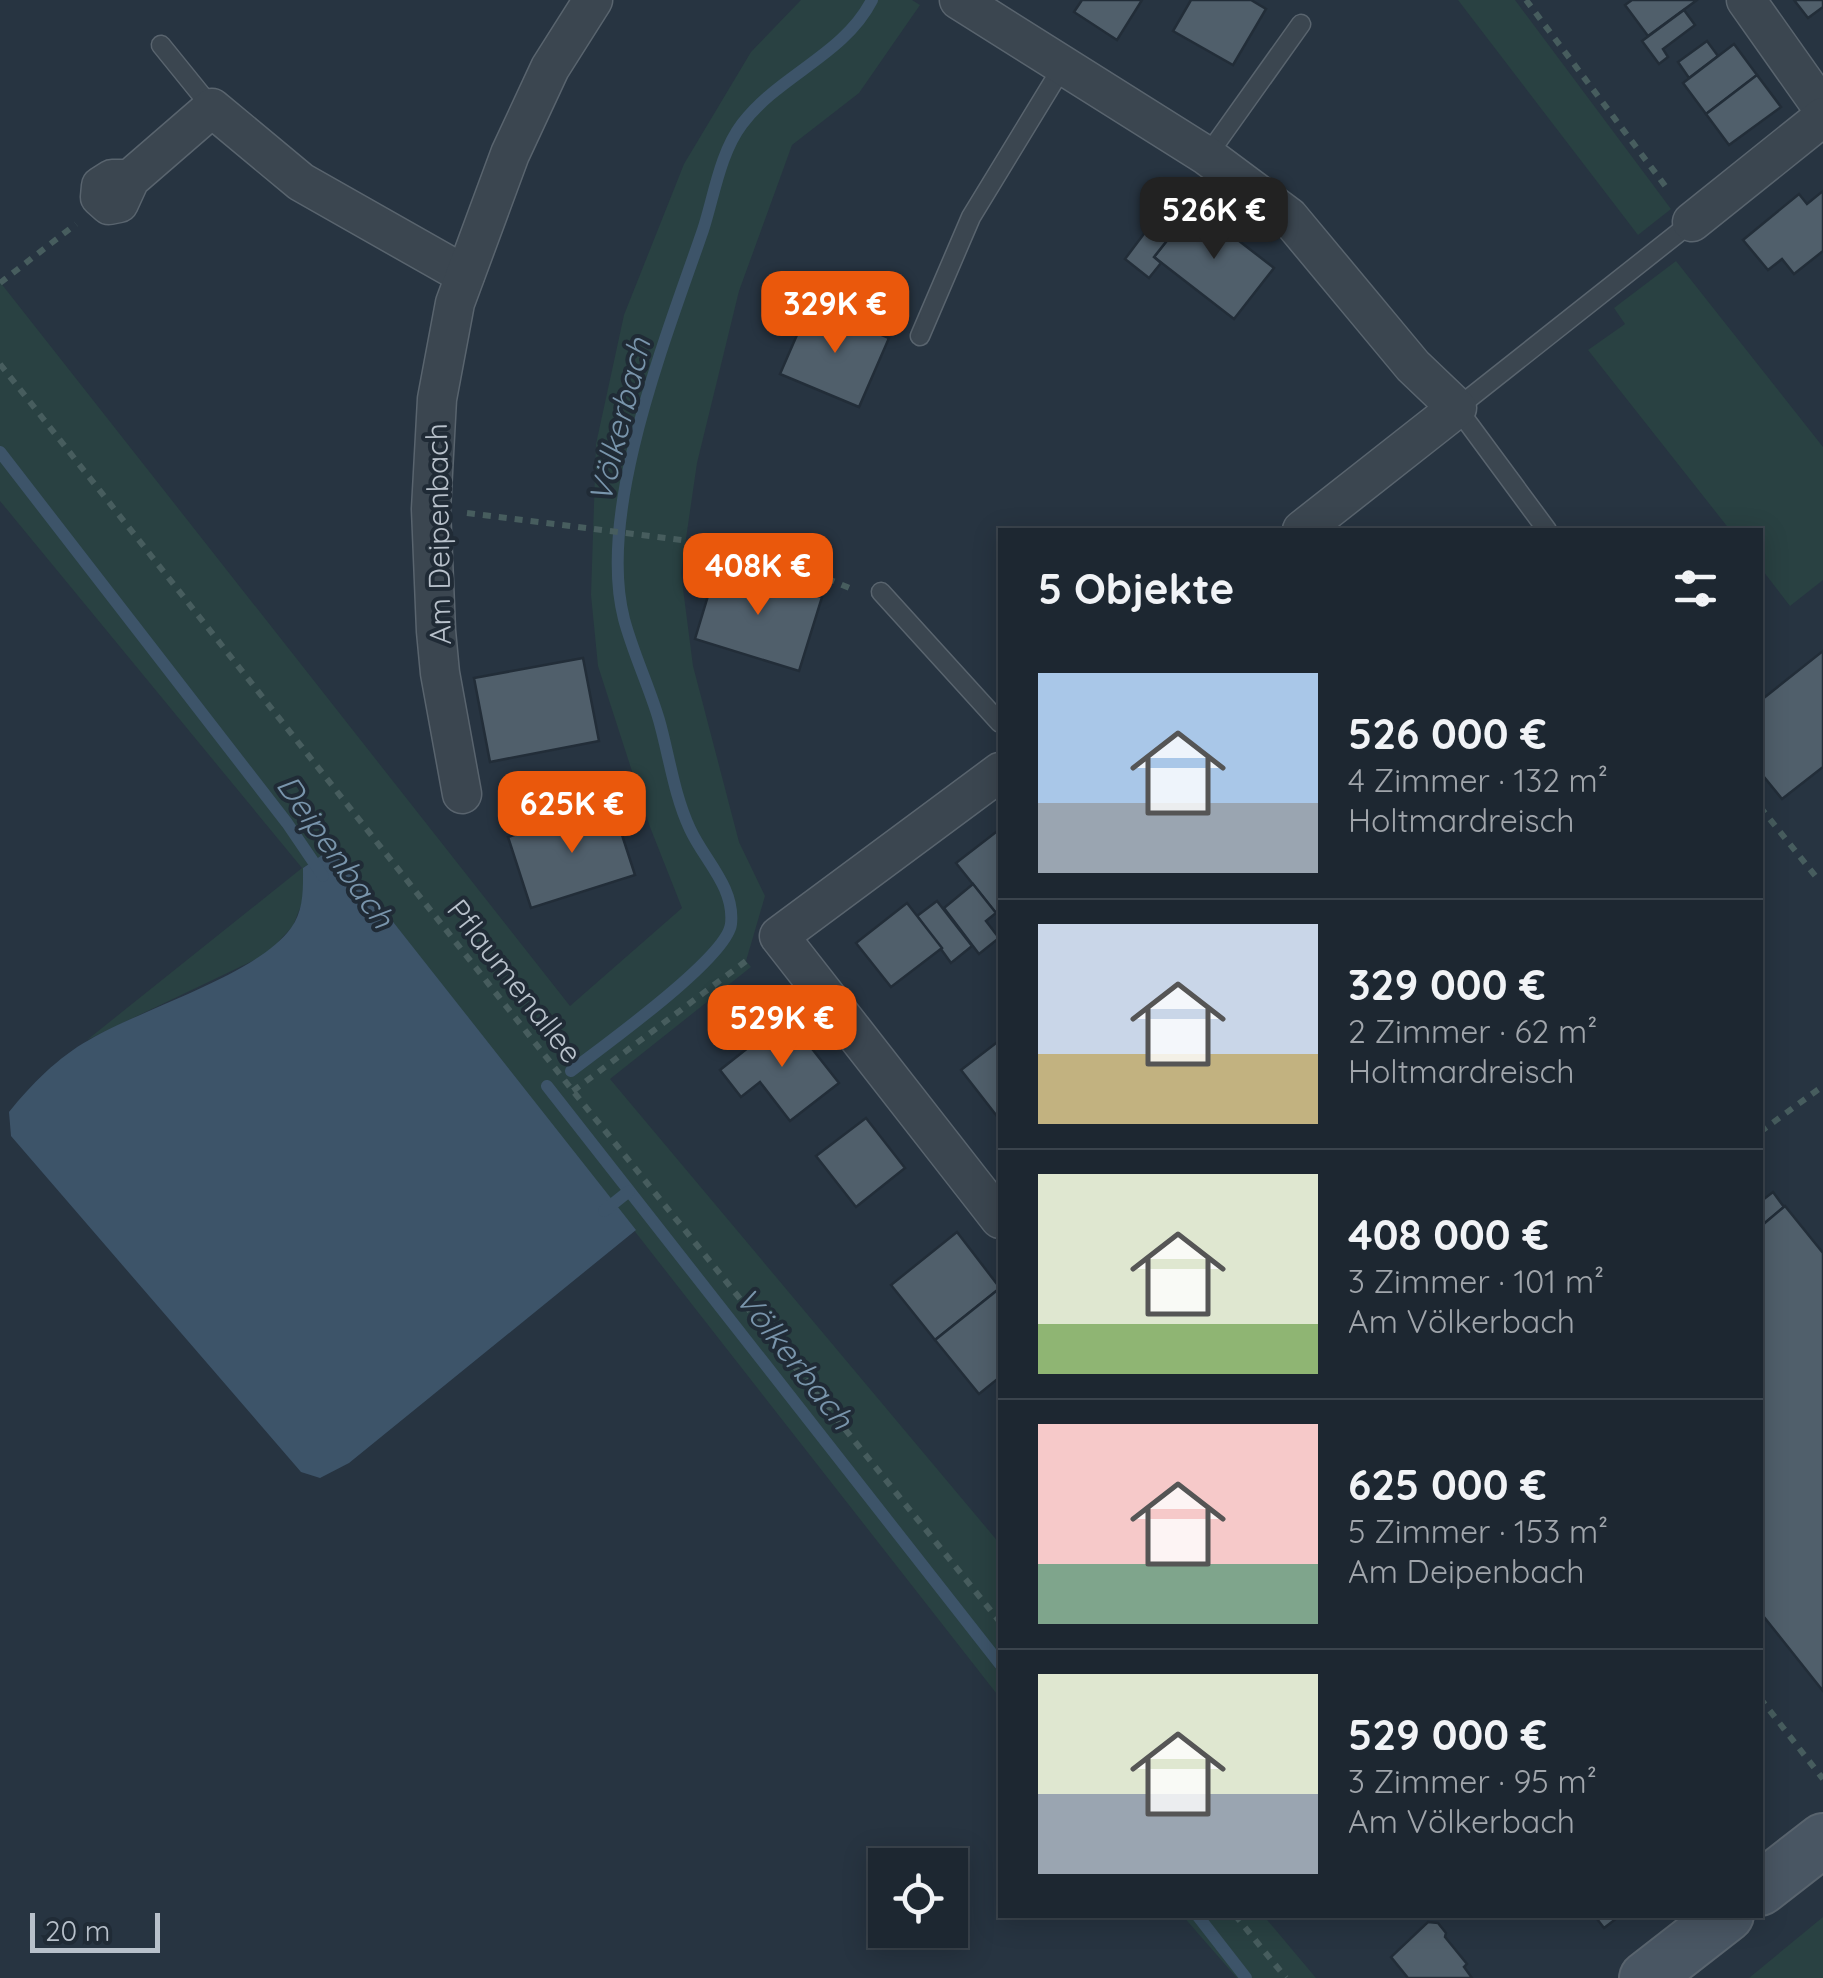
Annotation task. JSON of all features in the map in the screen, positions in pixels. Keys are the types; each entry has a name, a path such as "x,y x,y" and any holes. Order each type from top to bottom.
{"main road":[{"path":"1763,1887 1823,1840"},
{"path":"1646,1978 1723,1918"}],"street":[{"name":"Am Deipenbach","path":"462,794 440,673 431,509 437,399 456,303 510,154 550,68 593,0"},
{"path":"959,0 1208,156 1289,217 1412,366 1458,408 1305,528"},
{"path":"1746,0 1823,109"},
{"path":"115,188 212,108 300,182 465,275"},
{"path":"1692,222 1823,117"},
{"path":"998,773 779,936 998,1216"}],"lane":[{"path":"1208,156 1301,24"},
{"path":"161,44 212,108"},
{"path":"920,336 971,217 1063,66"},
{"path":"1546,528 1458,408 1692,222"},
{"path":"881,592 998,721"}],"path":[{"path":"1526,0 1692,222"},
{"path":"0,283 86,217 115,188"},
{"name":"Pflaumenallee","path":"0,364 573,1090 998,1620"},
{"path":"431,509 760,550 862,594 881,592"},
{"path":"1763,811 1817,878"},
{"path":"573,1090 779,936"},
{"path":"1763,1130 1823,1086"},
{"path":"1763,1702 1823,1779"},
{"path":"1237,1918 1286,1978"}],"green space":[{"path":"801,0 912,0 920,5 859,93 792,145 739,291 697,463 681,573 693,666 739,842 765,896 746,961 751,967 610,1079 998,1542 998,1695 334,847 303,868 304,898 293,926 267,954 87,1040 302,868 0,501 0,282 570,1006 682,908 650,827 598,666 591,595 596,444 624,315 684,164 751,52"},
{"path":"1458,0 1515,0 1671,209 1638,235"},
{"path":"1676,261 1823,447 1823,580 1790,606 1763,571 1763,528 1728,528 1588,350 1625,324 1614,308"},
{"path":"1823,1917 1823,1978 1749,1978"},
{"path":"1185,1918 1266,1918 1316,1978 1237,1978"}],"water":[{"path":"334,847 636,1230 349,1463 320,1478 301,1472 11,1136 9,1112 46,1072 78,1047 226,976 275,945 298,914 303,868"}],"building":[{"path":"1082,0 1142,0 1117,40 1074,12"},
{"path":"1191,0 1251,0 1266,9 1233,65 1173,31"},
{"path":"1632,0 1697,0 1648,36 1625,5"},
{"path":"1794,0 1823,0 1823,7 1808,18"},
{"path":"1684,10 1695,25 1663,49 1668,57 1659,64 1642,41"},
{"path":"1707,41 1718,56 1689,78 1678,62"},
{"path":"1734,44 1757,75 1706,114 1683,83"},
{"path":"1757,75 1781,107 1729,145 1706,114"},
{"path":"1823,191 1823,251 1794,274 1782,259 1768,270 1743,240 1799,194 1807,204"},
{"path":"1194,206 1274,268 1234,319 1154,257"},
{"path":"1155,219 1173,233 1154,257 1161,263 1149,278 1125,259"},
{"path":"810,305 889,338 859,407 780,374"},
{"path":"717,566 822,597 799,671 695,639"},
{"path":"1823,651 1823,767 1782,799 1763,776 1763,699"},
{"path":"583,658 599,741 490,762 474,678"},
{"path":"612,804 635,875 531,908 508,837"},
{"path":"998,831 998,912 996,913 956,863"},
{"path":"973,884 996,913 986,921 998,939 979,954 944,908"},
{"path":"937,901 972,946 951,963 917,916"},
{"path":"907,903 942,948 891,987 856,943"},
{"path":"787,1017 839,1083 790,1121 760,1082 741,1097 720,1070"},
{"path":"998,1042 998,1117 961,1070"},
{"path":"866,1118 905,1168 856,1207 816,1156"},
{"path":"1773,1192 1784,1207 1763,1224 1763,1200"},
{"path":"1785,1206 1823,1253 1823,1691 1763,1616 1763,1224"},
{"path":"957,1232 998,1290 935,1340 891,1285"},
{"path":"998,1290 998,1379 979,1394 935,1340"},
{"path":"1596,1918 1617,1918 1604,1928"},
{"path":"1428,1922 1438,1923 1446,1933 1472,1978 1408,1978 1391,1957"}],"waterway":[{"name":"Völkerbach","path":"571,1071 687,979 709,958 731,924 723,886 684,816 659,720 624,619 618,576 619,527 627,476 655,371 734,135 757,107 845,36 872,0"},
{"name":"Deipenbach","path":"0,452 287,823 323,876"},
{"name":"Völkerbach","path":"547,1086 998,1661"},
{"name":"Deipenbach","path":"604,1211 629,1191"},
{"name":"Völkerbach","path":"1199,1918 1246,1978"}]}
